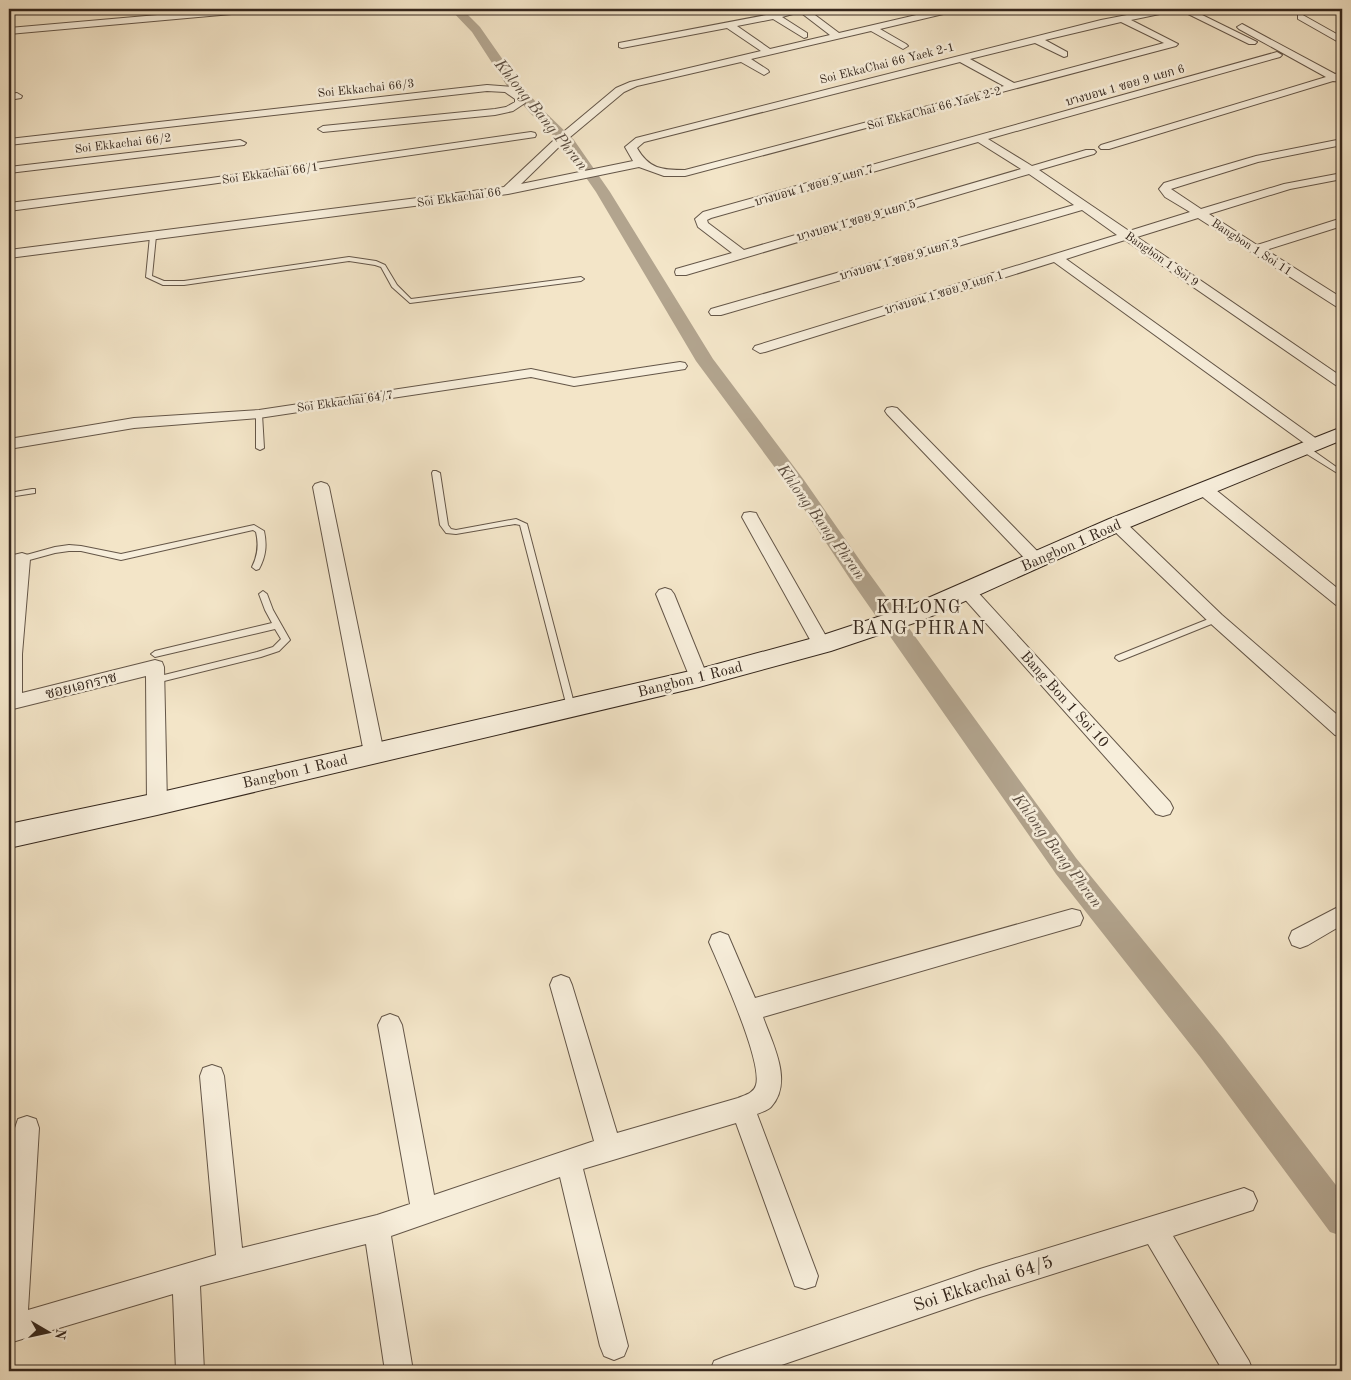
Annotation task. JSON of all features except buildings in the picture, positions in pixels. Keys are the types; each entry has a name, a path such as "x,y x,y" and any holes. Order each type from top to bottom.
{"main road":[{"name":"Bangbon 1 Road","path":"9,836 157,804 699,678 822,645 914,614 1117,524 1341,436"}],"street":[{"path":"9,31 254,9"},
{"path":"762,9 804,36"},
{"name":"Soi Ekkachai 66","path":"9,254 508,190 559,141 620,90 634,84 953,9"},
{"name":"Soi EkkaChai 66 Yaek 2-1","path":"640,163 631,147 640,140 1036,39 1171,9"},
{"name":"บางบอน 1 ซอย 9 แยก 6","path":"980,139 1277,55 1183,9"},
{"path":"1200,9 1210,16"},
{"path":"635,56 618,43 729,25 799,10 837,36"},
{"path":"1301,18 1342,41"},
{"name":"Soi EkkaChai 66 Yaek 2-2","path":"640,163 672,174 685,173 1173,44 1122,19"},
{"path":"729,25 768,52"},
{"path":"1242,27 1339,78"},
{"path":"872,28 903,46"},
{"path":"1036,39 1064,54"},
{"path":"742,58 764,72"},
{"path":"961,58 1014,87"},
{"path":"1105,147 1339,78"},
{"name":"Soi Ekkachai 66/3","path":"9,142 487,88 508,89 520,98 520,103 515,107 495,112 323,129"},
{"name":"Soi Ekkachai 66/1","path":"9,207 211,181 531,135"},
{"name":"Bangbon 1 Soi 9","path":"980,139 1031,170 1342,383"},
{"name":"บางบอน 1 ซอย 9 แยก 7","path":"740,253 702,224 701,219 707,215 980,139"},
{"path":"1166,187 1256,159 1342,142"},
{"name":"Soi Ekkachai 66/2","path":"9,171 240,143"},
{"path":"1031,170 1090,152"},
{"path":"508,190 640,163"},
{"name":"บางบอน 1 ซอย 9 แยก 5","path":"682,272 740,253 1031,170"},
{"name":"บางบอน 1 ซอย 9 แยก 1","path":"760,349 1288,186 1342,176"},
{"name":"Bangbon 1 Soi 11","path":"1166,187 1170,194 1342,304"},
{"name":"บางบอน 1 ซอย 9 แยก 3","path":"716,312 1083,206"},
{"path":"1256,249 1342,222"},
{"path":"1055,257 1310,447"},
{"path":"1326,294 1342,289"},
{"name":"Soi Ekkachai 64/7","path":"9,444 134,423 259,414 531,373 537,373 558,381 574,382 680,366"},
{"path":"892,411 1037,561"},
{"path":"321,487 374,753"},
{"path":"1205,490 1342,601"},
{"path":"750,517 822,645"},
{"path":"1117,524 1216,619 1342,730"},
{"name":"ซอยเอกราช","path":"15,561 11,703 156,667 156,680"},
{"name":"Bang Bon 1 Soi 10","path":"967,591 1163,808"},
{"path":"665,594 699,678"},
{"path":"156,680 157,804"},
{"path":"1300,938 1342,914"},
{"path":"748,1010 1072,918"},
{"path":"27,1128 11,1329 230,1264 377,1228 610,1148 743,1109 762,1099 768,1089 770,1073 748,1010 720,942"},
{"path":"561,985 610,1148"},
{"path":"390,1025 424,1212"},
{"path":"212,1076 230,1264"},
{"path":"743,1109 804,1276"},
{"path":"569,1162 614,1346"},
{"name":"Soi Ekkachai 64/5","path":"736,1369 980,1282 1244,1202"},
{"path":"377,1228 399,1371"},
{"path":"1154,1229 1239,1371"},
{"path":"186,1278 190,1371"}],"lane":[{"path":"152,236 149,277 163,283 184,283 349,259 370,261 383,266 394,286 410,301 581,279"},
{"path":"259,414 260,448"},
{"path":"1310,447 1342,474"},
{"path":"436,473 444,525 449,531 456,532 516,521 523,524 528,535 571,707"},
{"path":"9,496 32,491"},
{"path":"15,561 48,552 76,548 106,556 121,557 254,527 260,531 264,544 263,553 256,566"},
{"path":"156,680 276,649 286,640 269,610 263,594"},
{"path":"1118,658 1216,619"},
{"path":"155,654 278,625"}],"waterway":[{"name":"Khlong Bang Phran","path":"456,9 476,30 512,83 536,111 569,143 603,192 705,361 797,484 858,574 1066,866 1212,1048 1342,1220"}],"district":[{"name":"KHLONG BANG PHRAN","path":"919,617"}]}
